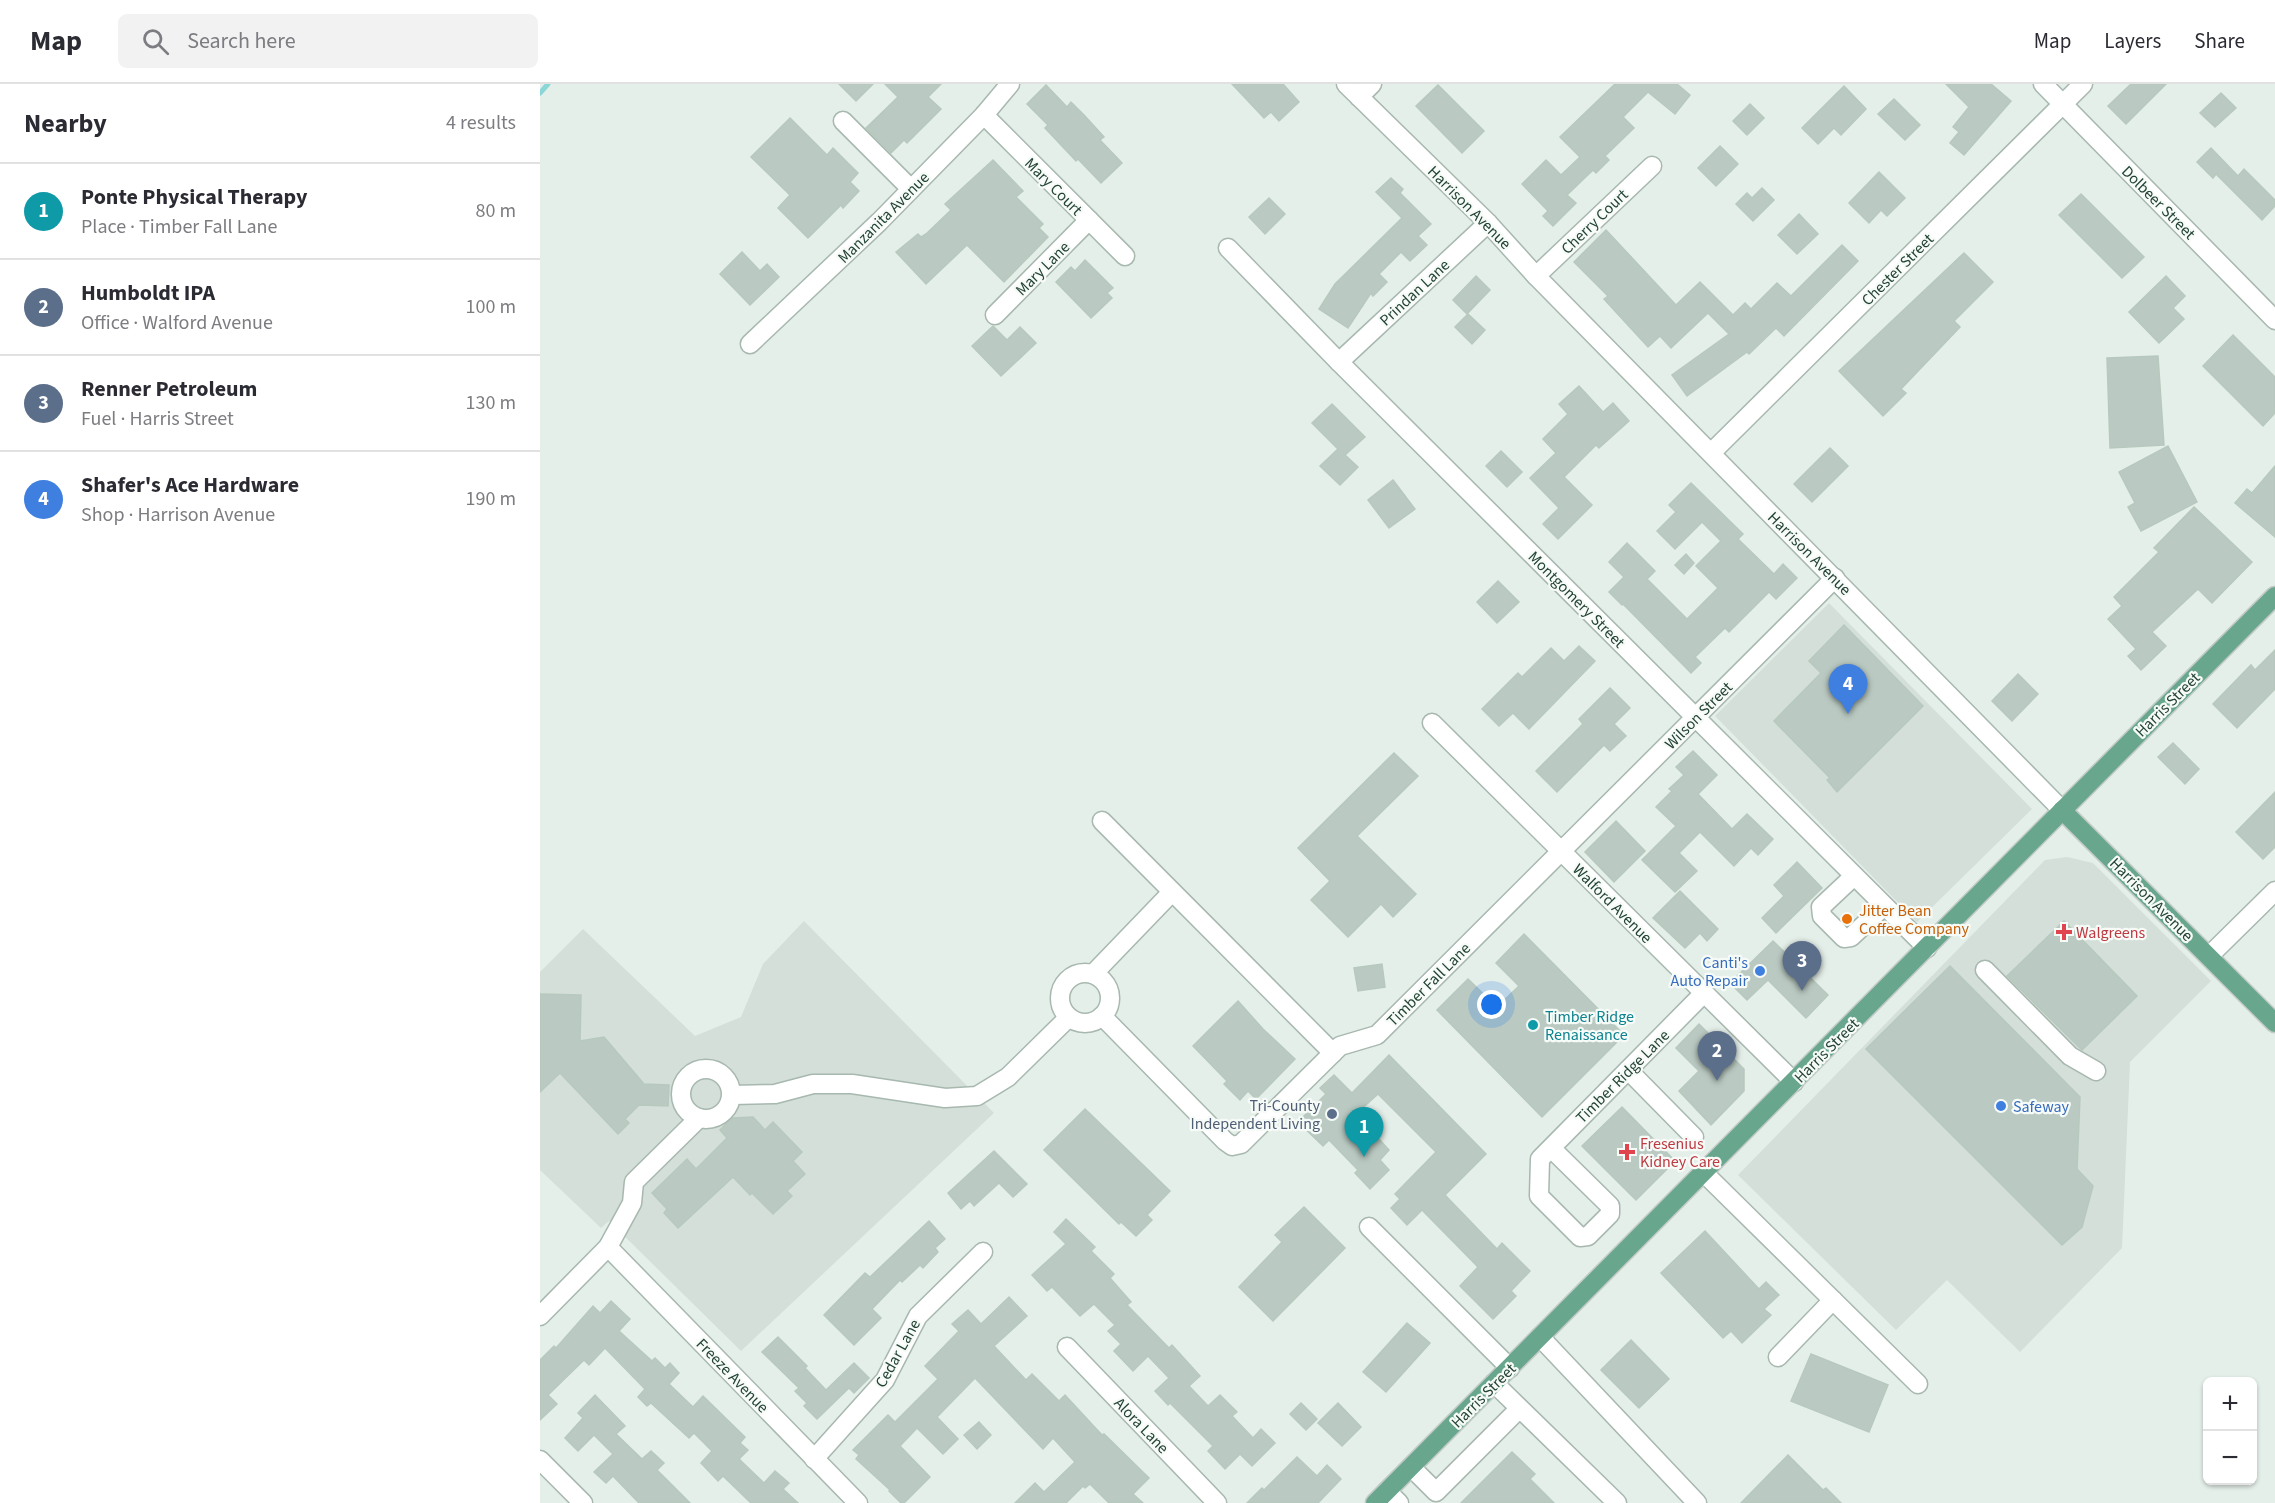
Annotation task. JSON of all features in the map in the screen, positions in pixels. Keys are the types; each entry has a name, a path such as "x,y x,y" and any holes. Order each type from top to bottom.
{"main road":[{"name":"Harris Street","path":"1387,1499 1411,1467 2275,596"},
{"name":"Harrison Avenue","path":"2062,810 2275,1023"}],"street":[{"name":"Manzanita Avenue","path":"750,344 848,252 984,115 1010,84"},
{"name":"Dolbeer Street","path":"2043,84 2275,320"},
{"name":"Chester Street","path":"1711,453 2083,84"},
{"name":"Harrison Avenue","path":"1359,88 1536,276 2062,810"},
{"name":"Mary Court","path":"984,115 1125,256"},
{"path":"843,121 910,189"},
{"name":"Cherry Court","path":"1536,276 1652,166"},
{"name":"Mary Lane","path":"995,315 1089,220"},
{"name":"Prindan Lane","path":"1340,362 1488,223"},
{"name":"Montgomery Street","path":"1228,248 1927,948"},
{"name":"Wilson Street","path":"1561,851 1835,578"},
{"name":"Walford Avenue","path":"1432,723 1794,1082"},
{"path":"1102,821 1333,1053"},
{"name":"Timber Fall Lane","path":"1102,1016 1225,1141 1233,1146 1241,1144 1340,1046 1377,1035 1561,851"},
{"path":"1854,876 1821,907 1822,916 1844,938 1851,937 1884,906"},
{"path":"2209,956 2275,891"},
{"path":"1092,974 1172,892"},
{"path":"1985,970 2070,1056 2096,1071"},
{"path":"1092,974 1100,978 1109,992 1110,1001 1102,1016 1089,1023 1074,1022 1068,1018 1060,1003 1063,986 1076,975 1092,974"},
{"name":"Timber Ridge Lane","path":"1546,1153 1704,993"},
{"path":"732,1095 775,1094 813,1084 852,1084 945,1098 977,1096 1008,1077 1068,1018"},
{"path":"710,1068 718,1071 729,1082 732,1095 728,1107 716,1118 699,1118 692,1115 682,1101 683,1084 694,1072 710,1068"},
{"path":"1628,1070 1694,1137"},
{"path":"540,1316 608,1247 632,1203 634,1182 699,1118"},
{"path":"1704,1173 1918,1384"},
{"path":"1370,1227 1510,1368"},
{"name":"Freeze Avenue","path":"608,1247 858,1503"},
{"name":"Cedar Lane","path":"814,1459 885,1380 918,1316 983,1251"},
{"path":"1778,1357 1833,1300"},
{"path":"1540,1337 1697,1503"},
{"name":"Alora Lane","path":"1067,1347 1217,1503"},
{"path":"1494,1383 1617,1503"},
{"path":"1411,1467 1436,1492 1520,1409"},
{"path":"540,1460 583,1503"}],"shaded area":[{"path":"1829,603 2032,809 1917,922 1715,716"},
{"path":"2067,857 2093,863 2211,981 2130,1062 2122,1248 2020,1352 1947,1280 1896,1330 1738,1175 2045,860"},
{"path":"804,921 994,1113 741,1351 609,1221 601,1228 540,1170 540,972 583,929 695,1036 741,1017 763,964"}],"building":[{"path":"839,84 873,84 856,101"},
{"path":"885,84 941,84 928,97 941,109 907,143 904,140 891,153 866,128 898,97"},
{"path":"1232,84 1283,84 1299,102 1279,121 1271,112 1264,118"},
{"path":"1615,84 1677,84 1690,95 1675,114 1648,92 1623,117 1634,128 1605,156 1609,160 1596,173 1593,170 1567,195 1576,203 1553,226 1543,216 1548,211 1522,184 1546,160 1561,175 1580,157 1560,137"},
{"path":"1946,84 1991,84 2011,101 1964,155 1950,143 1959,132 1953,127 1969,107"},
{"path":"2131,84 2166,84 2126,124 2108,106"},
{"path":"1046,85 1067,107 1071,102 1084,115 1104,137 1100,140 1122,163 1101,183 1078,159 1076,161 1045,128 1048,125 1027,104"},
{"path":"1438,85 1484,131 1462,153 1416,106"},
{"path":"1844,86 1866,109 1841,135 1834,128 1818,144 1802,128"},
{"path":"2221,93 2236,108 2215,127 2200,113"},
{"path":"1894,99 1920,125 1905,140 1878,114"},
{"path":"1750,104 1764,118 1747,135 1733,121"},
{"path":"790,118 827,155 833,148 858,173 850,182 859,191 843,208 841,205 808,238 778,208 790,195 751,157"},
{"path":"1720,146 1738,164 1716,186 1698,168"},
{"path":"2211,148 2238,176 2244,169 2275,200 2275,206 2262,220 2216,174 2213,178 2197,162"},
{"path":"993,160 1023,191 1016,197 1043,224 1039,228 1048,237 1004,282 967,245 926,284 896,252 918,234 921,237 927,233 951,210 945,204"},
{"path":"1879,172 1905,198 1887,216 1881,210 1869,223 1849,203"},
{"path":"1391,178 1403,189 1400,193 1431,224 1418,236 1427,245 1410,261 1401,252 1379,274 1387,282 1373,296 1371,293 1348,328 1319,309 1335,284 1402,218 1376,192"},
{"path":"1762,188 1774,200 1753,221 1736,204 1747,193 1752,198"},
{"path":"2081,194 2144,257 2122,278 2059,215"},
{"path":"1269,198 1285,214 1265,234 1249,217"},
{"path":"1799,214 1818,234 1797,254 1778,235"},
{"path":"1606,230 1676,305 1700,282 1733,315 1745,303 1751,309 1777,283 1791,296 1842,245 1858,261 1784,336 1776,328 1749,354 1747,352 1687,396 1672,375 1729,334 1708,313 1671,348 1660,336 1648,347 1604,299 1608,296 1574,262"},
{"path":"742,252 760,271 767,264 779,277 750,305 720,274"},
{"path":"1964,253 1993,282 1954,321 1960,327 1901,389 1906,393 1883,416 1839,371"},
{"path":"1085,260 1113,288 1107,293 1112,298 1091,318 1056,282 1071,267 1075,271"},
{"path":"1476,276 1490,290 1467,314 1453,300"},
{"path":"2166,276 2185,296 2173,308 2184,319 2159,343 2129,312"},
{"path":"1468,314 1485,330 1472,344 1455,327"},
{"path":"993,326 1007,340 1020,327 1036,343 1001,376 972,346"},
{"path":"2233,335 2275,377 2275,413 2263,426 2203,366"},
{"path":"2158,356 2164,445 2110,448 2107,358"},
{"path":"1579,386 1603,412 1613,403 1629,421 1599,448 1596,445 1564,477 1592,505 1558,539 1543,524 1559,508 1530,478 1556,453 1543,439 1568,414 1559,404"},
{"path":"1332,404 1365,437 1345,455 1358,467 1340,485 1320,466 1338,449 1312,423"},
{"path":"2168,446 2197,502 2141,531 2128,507 2135,503 2119,472"},
{"path":"1830,448 1848,466 1812,502 1794,484"},
{"path":"1501,451 1522,472 1507,487 1486,466"},
{"path":"2275,466 2275,537 2235,503 2247,489 2252,493"},
{"path":"1393,480 1415,509 1389,528 1368,500"},
{"path":"1691,483 1743,534 1738,539 1774,574 1783,564 1797,578 1776,599 1769,592 1729,632 1725,628 1695,657 1701,663 1691,673 1609,592 1624,577 1609,562 1627,543 1655,571 1647,579 1687,619 1718,588 1696,566 1721,541 1702,522 1675,549 1657,531 1676,512 1669,505"},
{"path":"2194,507 2252,562 2212,603 2198,589 2152,632 2166,646 2141,670 2128,656 2136,649 2108,619 2122,606 2114,597 2159,552 2154,548"},
{"path":"1686,554 1694,563 1684,574 1675,565"},
{"path":"1498,581 1519,602 1497,623 1477,602"},
{"path":"1844,625 1923,706 1837,792 1827,780 1830,778 1774,721 1821,673 1809,661"},
{"path":"1579,646 1595,661 1529,729 1513,713 1499,726 1482,709 1518,673 1522,677 1551,648 1564,661"},
{"path":"2275,650 2275,689 2237,728 2213,704 2251,665 2255,670"},
{"path":"2018,674 2038,694 2012,721 1992,701"},
{"path":"1610,688 1630,708 1614,724 1626,736 1610,751 1604,745 1557,792 1536,771 1583,724 1579,719"},
{"path":"2173,743 2199,769 2185,784 2158,757"},
{"path":"1693,751 1717,775 1698,794 1732,829 1747,814 1773,839 1758,855 1751,848 1734,866 1700,832 1679,853 1697,871 1675,892 1642,860 1676,826 1656,807 1672,791 1669,789 1684,775 1676,767"},
{"path":"1394,753 1418,776 1357,836 1416,894 1393,917 1381,904 1348,937 1311,900 1330,881 1298,848"},
{"path":"2275,792 2275,847 2263,859 2236,832"},
{"path":"1616,821 1645,851 1614,882 1585,852"},
{"path":"1797,862 1822,888 1776,933 1762,918 1784,896 1774,885"},
{"path":"1680,891 1718,929 1707,941 1700,933 1685,948 1653,918"},
{"path":"2064,921 2137,996 2082,1050 2007,976"},
{"name":"Timber Ridge Renaissance","path":"1524,934 1624,1035 1542,1117 1437,1010 1468,979 1497,1007 1519,986 1496,963"},
{"path":"1773,941 1828,995 1806,1018 1768,980 1747,1000 1730,983"},
{"path":"1382,964 1385,987 1358,991 1354,968"},
{"name":"Safeway","path":"1950,966 2080,1097 2077,1169 2093,1186 2082,1227 2062,1245 1866,1049"},
{"path":"540,994 581,995 580,1041 604,1037 644,1084 669,1085 668,1106 639,1105 625,1119 629,1123 618,1134 560,1073 540,1092"},
{"path":"1238,1001 1295,1059 1256,1099 1248,1091 1240,1100 1224,1084 1227,1081 1193,1046"},
{"path":"1699,1024 1744,1069 1744,1091 1711,1125 1679,1091 1699,1071 1676,1048"},
{"path":"1389,1055 1486,1154 1445,1195 1497,1249 1502,1243 1530,1271 1511,1291 1516,1296 1493,1319 1460,1286 1478,1267 1422,1210 1407,1225 1391,1208 1400,1199 1395,1194 1436,1152 1378,1094 1356,1114 1389,1150 1380,1160 1389,1170 1370,1189 1355,1173 1358,1170 1329,1140 1323,1146 1298,1122 1326,1094 1320,1088 1334,1075 1352,1093"},
{"name":"Fresenius Kidney Care","path":"1622,1107 1675,1161 1636,1200 1582,1146"},
{"path":"1085,1109 1170,1191 1147,1215 1152,1220 1136,1236 1121,1222 1119,1224 1044,1150"},
{"path":"753,1117 765,1130 773,1122 802,1152 793,1161 805,1174 787,1191 792,1196 773,1214 733,1177 678,1228 664,1213 667,1209 652,1193 687,1159 696,1169 727,1138 720,1130 732,1118"},
{"path":"994,1151 1027,1184 1013,1197 999,1183 974,1206 970,1201 961,1209 948,1193"},
{"path":"1304,1207 1345,1248 1273,1321 1239,1287 1282,1242 1275,1235"},
{"path":"1066,1219 1095,1247 1091,1251 1114,1274 1110,1278 1131,1302 1127,1305 1169,1348 1172,1345 1200,1376 1189,1386 1208,1406 1220,1395 1237,1412 1232,1416 1253,1438 1261,1429 1275,1443 1252,1466 1240,1454 1225,1469 1208,1451 1213,1446 1155,1391 1169,1378 1148,1356 1133,1371 1114,1351 1121,1344 1108,1331 1115,1325 1094,1304 1080,1316 1052,1287 1047,1291 1032,1275 1066,1244 1054,1232"},
{"path":"929,1221 945,1239 935,1248 938,1252 923,1268 920,1265 902,1282 900,1280 872,1309 881,1318 854,1345 824,1315 865,1273 870,1277"},
{"path":"1705,1231 1759,1289 1766,1282 1779,1295 1764,1309 1771,1315 1742,1343 1731,1331 1723,1338 1661,1273"},
{"path":"1009,1297 1027,1316 994,1346 1026,1380 1032,1374 1059,1401 1065,1395 1102,1435 1104,1434 1149,1478 1133,1494 1143,1503 1109,1503 1090,1484 1085,1488 1083,1486 1066,1503 1015,1503 1035,1483 1044,1492 1075,1462 1053,1438 1043,1449 975,1378 937,1417 958,1439 943,1454 917,1428 900,1446 930,1477 904,1503 901,1503 856,1459 859,1455 853,1450 888,1415 895,1422 938,1379 925,1366 959,1331 952,1324 968,1310 981,1324"},
{"path":"611,1301 630,1319 619,1331 652,1361 655,1358 665,1368 670,1363 679,1373 669,1384 693,1407 703,1396 745,1437 740,1443 748,1450 739,1459 764,1483 775,1471 789,1483 783,1489 798,1503 751,1503 723,1476 718,1481 701,1463 712,1451 694,1433 689,1438 651,1403 647,1406 638,1397 645,1389 605,1348 589,1365 584,1360 548,1395 557,1404 540,1420 540,1360 554,1346 556,1348 593,1306 600,1313"},
{"path":"1407,1323 1430,1343 1386,1392 1363,1372"},
{"path":"778,1337 807,1366 805,1368 826,1390 854,1363 869,1378 854,1393 849,1388 817,1419 804,1406 807,1403 795,1391 799,1388 762,1352"},
{"path":"1631,1340 1669,1379 1639,1408 1601,1370"},
{"path":"1811,1354 1888,1385 1869,1432 1791,1401"},
{"path":"595,1395 625,1426 616,1434 642,1459 651,1451 664,1463 657,1470 690,1503 639,1503 613,1476 606,1483 594,1472 613,1454 594,1435 578,1451 565,1438 583,1418 578,1413"},
{"path":"1301,1403 1317,1419 1306,1430 1290,1414"},
{"path":"1338,1403 1361,1427 1342,1446 1318,1423"},
{"path":"979,1422 991,1435 977,1449 964,1435"},
{"path":"1512,1452 1535,1474 1530,1479 1554,1503 1461,1503"},
{"path":"1788,1455 1823,1490 1826,1488 1841,1503 1741,1503"},
{"path":"1297,1457 1317,1476 1327,1465 1341,1479 1318,1503 1247,1503 1262,1488 1264,1490"}],"waterway":[{"path":"540,93 548,84"}],"place":[{"name":"Shafer's Ace Hardware","path":"1848,714"},
{"name":"Jitter Bean Coffee Company","path":"1847,919"},
{"name":"Walgreens","path":"2064,932"},
{"name":"Canti's Auto Repair","path":"1760,971"},
{"name":"Renner Petroleum","path":"1802,991"},
{"name":"Timber Ridge Renaissance","path":"1533,1025"},
{"name":"Humboldt IPA","path":"1717,1081"},
{"name":"Safeway","path":"2001,1106"},
{"name":"Tri-County Independent Living","path":"1332,1114"},
{"name":"Fresenius Kidney Care","path":"1627,1152"},
{"name":"Ponte Physical Therapy","path":"1364,1157"}]}
